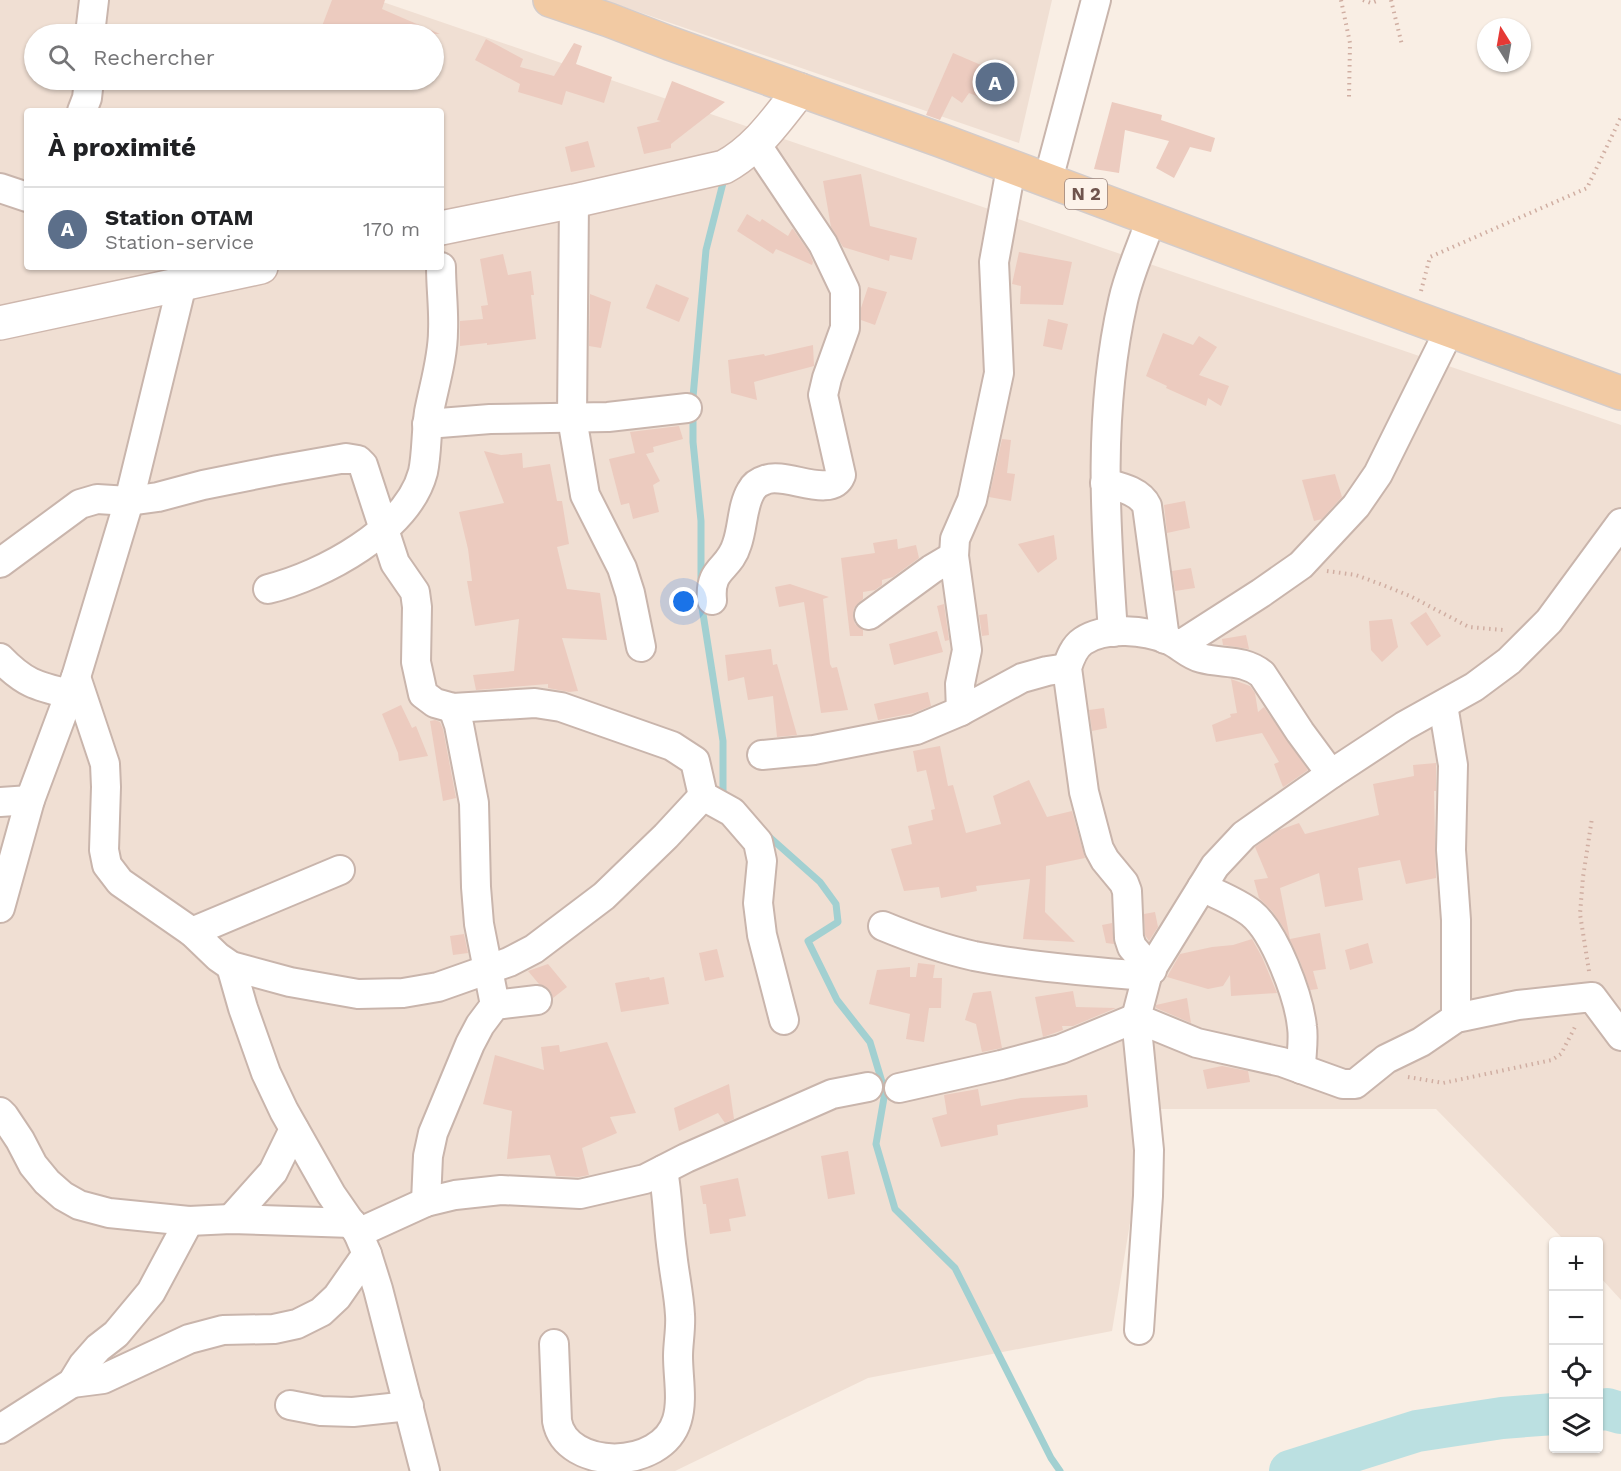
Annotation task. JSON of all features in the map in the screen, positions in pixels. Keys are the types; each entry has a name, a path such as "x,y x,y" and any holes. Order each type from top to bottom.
{"main road":[{"name":"N 2","path":"550,0 940,140 1621,393"}],"street":[{"path":"91,24 94,0"},
{"path":"1048,180 1096,0"},
{"path":"83,108 87,90"},
{"path":"444,227 724,167 741,158 756,144 800,90"},
{"path":"712,600 711,585 717,572 732,558 750,492 757,483 769,478 795,480 822,486 838,480 840,474 823,395 845,328 845,291 823,244 756,144"},
{"path":"961,711 960,684 967,650 954,556 955,539 972,500 999,373 994,262 1011,168"},
{"path":"0,188 24,196"},
{"path":"574,201 572,418 577,457 585,495 622,568 630,593 641,647"},
{"path":"1113,632 1106,547 1104,446 1109,383 1123,299 1151,219"},
{"path":"0,322 247,270"},
{"path":"268,589 325,569 383,530 402,510 415,491 423,471 443,333 441,270"},
{"path":"0,908 30,800 72,685 129,501 182,284"},
{"path":"1172,642 1261,593 1300,565 1356,507 1378,474 1449,331"},
{"path":"428,424 490,419 608,417 687,408"},
{"path":"0,563 80,504 97,499 129,501 158,497 202,485 353,458 358,460 363,465 395,564 415,592 416,662 423,694 435,703 453,708 535,703 561,707 672,746 695,761 703,796 732,812 758,842 762,861 758,903 762,935 783,1020"},
{"path":"1105,483 1137,494 1144,499 1147,506 1172,642"},
{"path":"1139,1330 1146,1239 1149,1150 1136,1018 1150,973 1215,866 1244,835 1330,774 1404,726 1474,687 1500,668 1549,621 1621,523"},
{"path":"868,615 954,556"},
{"path":"1150,973 1132,947 1129,938 1127,891 1124,883 1099,849 1084,792 1067,668 1072,654 1083,642 1100,634 1138,633 1172,642 1200,658 1242,663 1254,668 1262,674 1330,774"},
{"path":"0,658 16,675 34,685 72,685"},
{"path":"762,755 814,750 916,730 961,711 1022,678 1067,668"},
{"path":"72,685 105,764 104,850 107,865 120,882 192,932 231,966 290,982 358,994 403,993 438,987 489,970 534,949 604,896 666,836 703,796"},
{"path":"1443,705 1453,765 1451,850 1456,920 1456,1018"},
{"path":"426,1202 428,1156 433,1133 470,1044 495,1005 483,951 477,906 474,803 459,725 453,708"},
{"path":"0,802 30,800"},
{"path":"192,932 340,870"},
{"path":"1202,887 1251,913 1266,930 1299,1002 1303,1030 1301,1069"},
{"path":"883,926 936,946 974,956 1033,965 1150,973"},
{"path":"231,966 266,1073 294,1129 359,1237 378,1289 425,1471"},
{"path":"900,1088 1061,1049 1136,1018 1197,1043 1252,1055 1343,1084 1355,1084 1386,1059 1421,1042 1456,1018 1518,1005 1592,997 1621,1036"},
{"path":"495,1005 537,1000"},
{"path":"0,1112 20,1140 33,1166 47,1182 79,1205 109,1213 189,1221 231,1219 359,1237 426,1202 455,1194 501,1190 580,1194 645,1179 832,1094 868,1087"},
{"path":"231,1219 273,1172 294,1129"},
{"path":"554,1344 557,1421 564,1442 578,1452 612,1464 648,1457 663,1446 678,1420 680,1317 663,1170"},
{"path":"72,1383 83,1365 123,1326 151,1292 189,1221"},
{"path":"0,1428 72,1383 103,1379 189,1339 223,1330 274,1329 297,1324 321,1312 337,1298 359,1237"},
{"path":"290,1405 321,1411 353,1412 409,1406"}],"path":[{"path":"1341,0 1350,43 1349,98"},
{"path":"1363,0 1371,3 1379,0"},
{"path":"1391,0 1402,45"},
{"path":"1413,317 1430,257 1587,188 1621,117"},
{"path":"1300,565 1332,573 1356,575 1410,596 1469,627 1504,630 1528,641"},
{"path":"1592,818 1580,914 1592,997"},
{"path":"1400,1076 1443,1083 1541,1063 1561,1054"}],"shaded area":[{"path":"0,0 377,0 1621,425 1621,1300 1603,1280 1603,1237 1561,1237 1436,1109 1149,1109 1112,1331 868,1378 675,1471 0,1471"},
{"path":"604,0 1052,0 1019,143"}],"building":[{"path":"332,0 385,0 382,9 417,24 323,24"},
{"path":"486,39 523,59 520,67 554,76 574,43 582,46 576,64 612,77 604,103 566,91 562,105 518,92 520,84 475,60"},
{"path":"953,53 995,71 982,98 969,93 962,103 952,96 940,120 926,115"},
{"path":"672,81 725,102 671,144 671,148 644,154 637,127 661,121 657,120"},
{"path":"1112,102 1162,115 1161,120 1215,138 1211,152 1190,147 1174,178 1156,168 1169,141 1125,130 1119,173 1094,169"},
{"path":"588,141 595,167 571,172 565,147"},
{"path":"861,174 870,226 917,238 912,260 890,255 889,261 843,247 831,227 823,181"},
{"path":"747,214 760,222 762,219 788,236 793,229 809,252 812,265 776,249 773,254 737,231"},
{"path":"1019,252 1072,262 1063,305 1020,304 1021,286 1012,284"},
{"path":"503,254 508,275 531,271 536,339 460,346 460,321 483,319 481,306 488,305 480,259"},
{"path":"656,284 689,298 679,322 646,308"},
{"path":"868,287 887,292 875,325 861,320 861,308"},
{"path":"590,294 611,302 601,348 589,346"},
{"path":"1048,319 1068,324 1062,350 1043,346"},
{"path":"1163,333 1193,345 1199,336 1217,347 1199,375 1229,386 1221,406 1208,398 1206,406 1146,376"},
{"path":"813,345 814,366 754,382 757,400 731,393 728,360 764,354 765,356"},
{"path":"679,426 683,439 653,447 654,452 646,454 660,481 653,485 659,512 633,519 629,503 621,505 609,459 635,453 630,432"},
{"path":"1002,439 1011,440 1007,473 1015,474 1011,501 989,497"},
{"path":"484,451 501,455 522,453 523,468 550,464 557,501 562,501 569,544 557,547 567,589 600,593 607,640 562,638 578,691 569,692 548,688 548,684 476,690 473,675 514,671 519,619 475,626 467,581 472,581 468,549 459,512 504,503"},
{"path":"1335,474 1342,497 1322,519 1314,521 1302,480"},
{"path":"1185,501 1190,528 1167,533 1164,505"},
{"path":"1054,535 1057,559 1038,573 1018,544"},
{"path":"897,539 898,549 916,545 919,558 893,577 882,580 882,585 875,590 863,592 863,599 854,608 853,616 855,624 863,630 863,636 850,636 841,558 875,553 873,543"},
{"path":"1191,568 1195,588 1175,591 1172,571"},
{"path":"790,584 829,597 823,599 830,664 832,668 837,667 848,710 821,713 804,602 779,607 775,587"},
{"path":"944,604 949,640 945,641 937,606"},
{"path":"1426,612 1441,636 1427,646 1410,623"},
{"path":"987,614 989,635 982,636 979,615"},
{"path":"1392,619 1398,647 1382,662 1371,650 1369,621"},
{"path":"937,631 943,652 894,665 889,644"},
{"path":"1246,635 1249,649 1223,645 1222,639"},
{"path":"771,649 773,665 777,664 797,735 777,737 773,696 748,700 744,677 728,681 725,655"},
{"path":"1231,679 1250,686 1255,693 1258,712 1264,707 1308,770 1283,787 1274,764 1279,762 1262,733 1216,742 1212,725 1231,717 1230,714 1237,713"},
{"path":"928,692 931,706 914,713 878,720 874,704"},
{"path":"401,705 412,728 416,726 428,756 399,761 382,714"},
{"path":"1104,708 1107,728 1092,731 1089,710"},
{"path":"430,721 440,722 443,729 456,798 443,801"},
{"path":"940,746 948,786 953,785 966,833 1001,824 993,796 1029,780 1047,817 1072,811 1085,858 1046,866 1045,912 1075,942 1023,939 1030,879 976,886 977,891 941,898 939,887 904,891 891,849 912,844 908,826 933,820 931,810 935,809 926,770 917,772 913,751"},
{"path":"1436,763 1436,791 1434,791 1436,878 1406,884 1400,860 1358,868 1363,900 1325,907 1319,873 1280,888 1290,939 1320,933 1326,969 1313,971 1318,989 1310,990 1299,959 1283,927 1259,898 1254,880 1268,878 1255,847 1279,830 1299,823 1305,834 1379,815 1373,784 1414,776 1413,765"},
{"path":"1155,912 1158,927 1149,941 1145,935 1144,914"},
{"path":"1112,923 1114,944 1106,943 1102,925"},
{"path":"464,934 468,953 453,955 450,936"},
{"path":"1252,939 1277,993 1231,996 1230,975 1223,986 1208,989 1167,977 1180,954 1233,945"},
{"path":"1368,943 1373,963 1350,970 1345,950"},
{"path":"717,949 724,977 705,981 699,953"},
{"path":"918,963 935,965 933,978 942,978 941,1008 929,1008 924,1042 906,1039 910,1014 869,1004 877,970 910,967 910,977 916,977"},
{"path":"548,964 567,987 553,998 550,990 539,984 528,971"},
{"path":"649,977 650,980 664,977 669,1004 621,1012 615,983"},
{"path":"991,991 1002,1048 982,1052 976,1024 965,1020 973,993"},
{"path":"1073,991 1076,1007 1116,1008 1073,1026 1062,1026 1063,1030 1043,1037 1035,997"},
{"path":"1187,998 1191,1023 1156,1008 1156,1005"},
{"path":"607,1042 636,1113 610,1117 617,1133 582,1148 589,1175 556,1176 550,1155 507,1159 512,1111 483,1104 495,1055 544,1070 541,1047 559,1045 560,1052"},
{"path":"1222,1066 1248,1071 1250,1082 1207,1089 1203,1070"},
{"path":"729,1084 734,1119 725,1123 718,1113 679,1131 674,1108"},
{"path":"978,1089 981,1106 1021,1098 1087,1095 1088,1107 997,1125 998,1135 941,1147 932,1118 947,1114 944,1095"},
{"path":"848,1151 855,1194 828,1199 821,1156"},
{"path":"738,1178 746,1216 729,1219 731,1231 710,1234 706,1204 703,1204 700,1186"}],"waterway":[{"path":"701,584 701,521 693,442 693,397 706,250 725,175"},
{"path":"701,601 723,741 723,798"},
{"path":"765,833 820,882 836,904 838,922 808,941 837,1000 870,1042 885,1092 876,1144 895,1209 955,1268 1051,1458 1060,1471"},
{"path":"1603,1409 1621,1413"},
{"path":"1290,1471 1417,1431 1502,1418 1549,1414"}],"place":[{"name":"Station OTAM","path":"995,82"}]}
